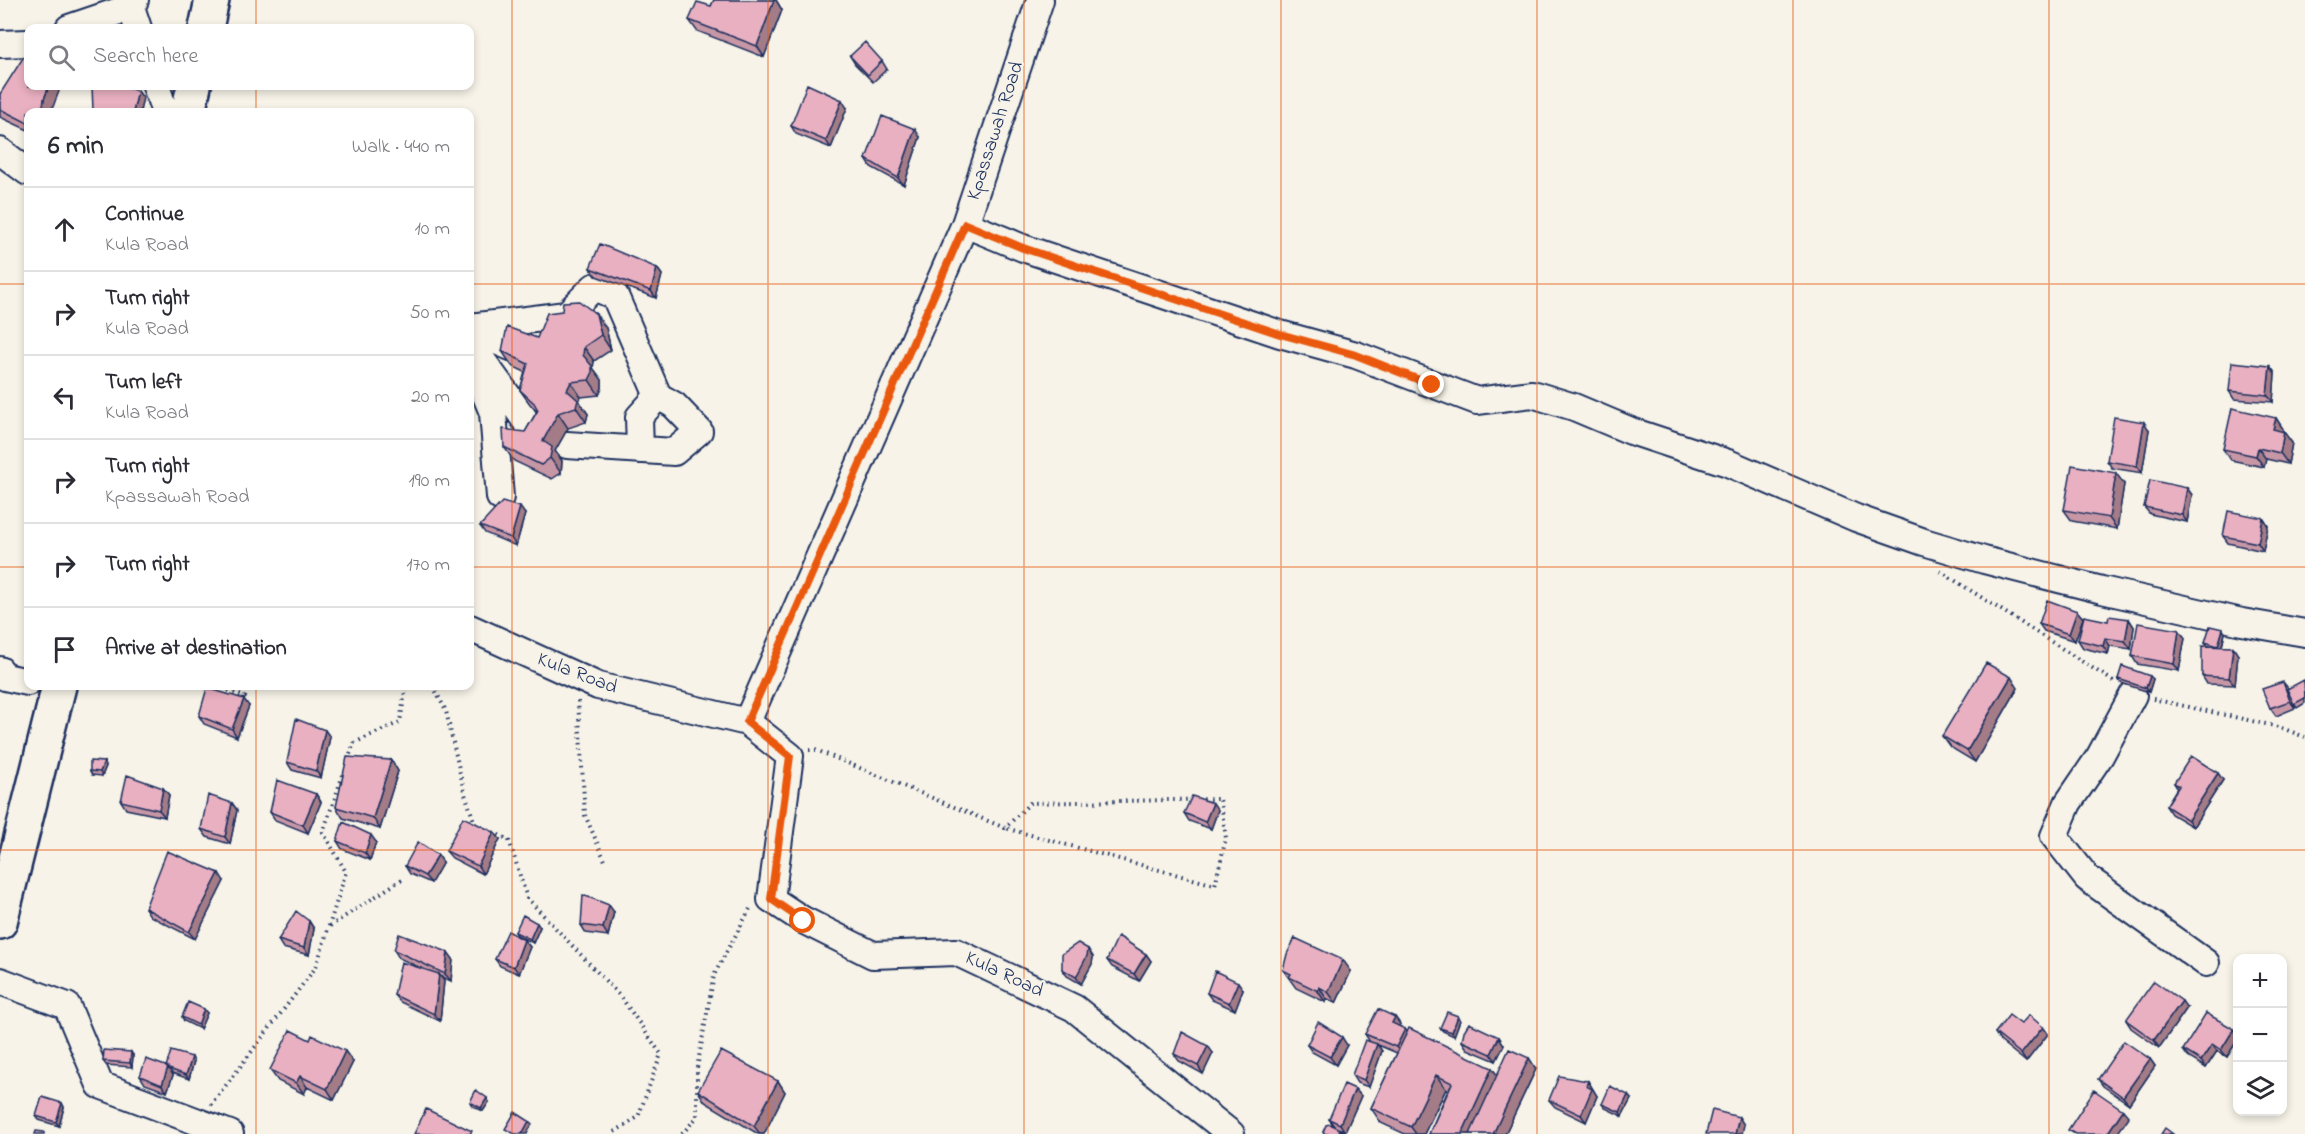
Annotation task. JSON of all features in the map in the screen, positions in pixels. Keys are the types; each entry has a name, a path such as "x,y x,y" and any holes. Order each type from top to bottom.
{"highway":[{"path":"207,24 212,0"},
{"path":"189,108 193,90"},
{"path":"0,922 57,690"}],"street":[{"name":"Kpassawah Road","path":"747,722 965,224 1040,0"},
{"path":"86,24 135,12"},
{"path":"0,44 24,43"},
{"path":"157,90 164,108"},
{"path":"0,151 24,169"},
{"path":"965,224 1023,248 1269,331 1356,355 1477,401 1532,394 1574,407 1631,431 1728,463 1856,518 1924,542 2102,590 2242,622 2305,633"},
{"path":"474,328 566,315 594,287 615,296 658,396 674,405 699,431 674,452 567,446"},
{"path":"474,331 513,348"},
{"path":"474,349 536,435"},
{"path":"474,366 493,413 500,497"},
{"path":"640,450 639,417 658,396"},
{"name":"Kula Road","path":"474,630 598,686 747,722 781,749"},
{"path":"0,670 5,677 24,681"},
{"path":"2133,695 2100,756 2068,803 2054,836 2087,878 2206,963"},
{"path":"771,899 790,756 781,749"},
{"name":"Kula Road","path":"771,899 803,921 873,955 956,952 1074,1008 1231,1134"},
{"path":"0,981 67,1006 100,1085 230,1134"}],"path":[{"path":"1935,568 2133,695 2279,727 2305,737"},
{"path":"577,676 585,815 606,863"},
{"path":"227,690 245,697 248,690"},
{"path":"198,1122 316,967 346,872 323,832 354,743 400,722 405,690"},
{"path":"435,690 446,711 474,824 483,828"},
{"path":"781,749 816,750 1005,828 1215,885 1226,838 1220,799 1030,803 1005,828"},
{"path":"492,832 509,840 527,898 621,997 661,1054 638,1117 611,1134"},
{"path":"329,926 404,878"},
{"path":"682,1134 697,1117 697,1068 714,975 754,901 771,899"}],"building":[{"path":"714,0 774,0 757,46 689,20 697,2 711,6"},
{"path":"865,42 882,61 868,75 850,56"},
{"path":"24,56 24,90 47,90 43,108 24,108 24,121 0,109 0,94"},
{"path":"807,84 842,100 826,141 791,126"},
{"path":"92,90 138,91 134,108 93,108"},
{"path":"882,116 915,129 898,178 866,159"},
{"path":"600,244 657,268 651,291 590,268"},
{"path":"579,301 596,314 601,335 584,347 583,355 592,366 592,374 589,380 571,382 567,390 578,400 576,407 558,413 543,441 552,447 550,458 541,465 504,447 503,429 525,432 538,410 520,390 528,364 502,351 507,327 537,338 547,313 562,311 563,302"},
{"path":"2232,362 2270,366 2267,395 2229,391"},
{"path":"2232,408 2276,418 2273,429 2284,432 2280,453 2258,448 2256,456 2223,449"},
{"path":"2114,417 2144,422 2137,466 2107,461"},
{"path":"2072,465 2116,473 2109,518 2064,510"},
{"path":"2150,480 2187,488 2182,515 2144,507"},
{"path":"502,502 520,507 511,538 480,526"},
{"path":"2228,511 2263,518 2258,543 2223,536"},
{"path":"2047,600 2077,611 2069,634 2039,624"},
{"path":"2084,616 2108,621 2109,616 2129,619 2125,641 2105,638 2103,646 2078,640"},
{"path":"2138,623 2179,630 2174,664 2132,656"},
{"path":"2210,626 2223,629 2218,646 2205,642"},
{"path":"2202,646 2233,647 2229,678 2202,676"},
{"path":"1986,663 2011,677 1967,751 1942,736"},
{"path":"2122,666 2150,676 2146,688 2118,679"},
{"path":"2304,680 2305,698 2294,704 2287,689"},
{"path":"2283,682 2290,701 2270,708 2262,689"},
{"path":"206,690 244,699 232,729 199,716"},
{"path":"296,719 325,730 316,771 287,762"},
{"path":"2191,756 2218,773 2188,820 2166,806 2179,786 2174,783"},
{"path":"347,757 391,760 373,818 336,807"},
{"path":"90,761 104,762 100,772 90,771"},
{"path":"127,775 163,788 159,810 121,801"},
{"path":"277,780 316,794 303,825 270,812"},
{"path":"208,795 232,803 225,837 201,829"},
{"path":"1192,796 1213,803 1205,822 1184,813"},
{"path":"463,817 494,832 478,866 446,851"},
{"path":"343,822 371,835 365,853 337,841"},
{"path":"418,842 438,855 425,876 405,866"},
{"path":"167,851 219,873 189,932 145,908"},
{"path":"583,895 609,905 603,928 581,925"},
{"path":"296,911 309,921 304,948 278,940"},
{"path":"523,915 537,923 530,939 515,932"},
{"path":"508,931 524,940 514,967 495,959"},
{"path":"399,934 448,952 445,974 394,950"},
{"path":"1118,936 1146,954 1134,974 1107,960"},
{"path":"1295,938 1343,960 1328,992 1319,987 1318,991 1289,977 1291,974 1283,970 1287,954"},
{"path":"1078,943 1088,949 1087,956 1076,977 1062,969 1062,954"},
{"path":"401,962 439,974 434,1014 394,995"},
{"path":"1215,971 1238,982 1229,1003 1207,993"},
{"path":"2154,981 2182,1001 2154,1040 2126,1020"},
{"path":"188,1002 204,1009 198,1025 182,1017"},
{"path":"1378,1009 1395,1017 1392,1023 1405,1029 1396,1047 1365,1034"},
{"path":"1447,1012 1458,1016 1452,1032 1440,1028"},
{"path":"2206,1013 2233,1028 2221,1050 2212,1044 2201,1061 2183,1050"},
{"path":"2009,1015 2021,1024 2029,1015 2043,1027 2021,1054 1995,1033"},
{"path":"1318,1022 1342,1037 1330,1057 1307,1045"},
{"path":"1469,1023 1499,1037 1491,1054 1462,1041"},
{"path":"1409,1028 1492,1068 1462,1134 1429,1134 1452,1083 1436,1075 1411,1127 1371,1108"},
{"path":"290,1030 310,1040 312,1035 345,1051 327,1089 300,1076 296,1083 270,1070"},
{"path":"1182,1032 1208,1046 1198,1066 1174,1054"},
{"path":"1365,1040 1377,1044 1364,1080 1352,1075"},
{"path":"2124,1041 2150,1059 2123,1097 2098,1079"},
{"path":"1509,1049 1529,1058 1493,1134 1470,1134"},
{"path":"104,1050 131,1052 130,1063 103,1061"},
{"path":"171,1051 192,1057 186,1075 166,1067"},
{"path":"721,1051 778,1081 754,1126 698,1091"},
{"path":"146,1059 168,1067 162,1085 140,1076"},
{"path":"1559,1076 1588,1081 1586,1086 1592,1089 1581,1115 1549,1100"},
{"path":"1344,1084 1355,1089 1340,1124 1329,1119"},
{"path":"1610,1086 1628,1095 1620,1112 1602,1104"},
{"path":"476,1090 487,1098 481,1108 470,1102"},
{"path":"2094,1090 2123,1110 2107,1134 2075,1134 2068,1130"},
{"path":"42,1097 62,1103 56,1122 36,1116"},
{"path":"426,1109 472,1131 470,1134 414,1134"},
{"path":"1712,1110 1739,1117 1735,1134 1706,1134"},
{"path":"515,1112 529,1121 522,1134 515,1134 505,1129"},
{"path":"1330,1124 1340,1129 1338,1134 1323,1132 1326,1125"},
{"path":"2165,1128 2173,1134 2161,1134"}],"route":[{"path":"803,921 771,899 790,756 747,722 965,224 1023,248 1280,334 1356,355 1432,385"}]}
